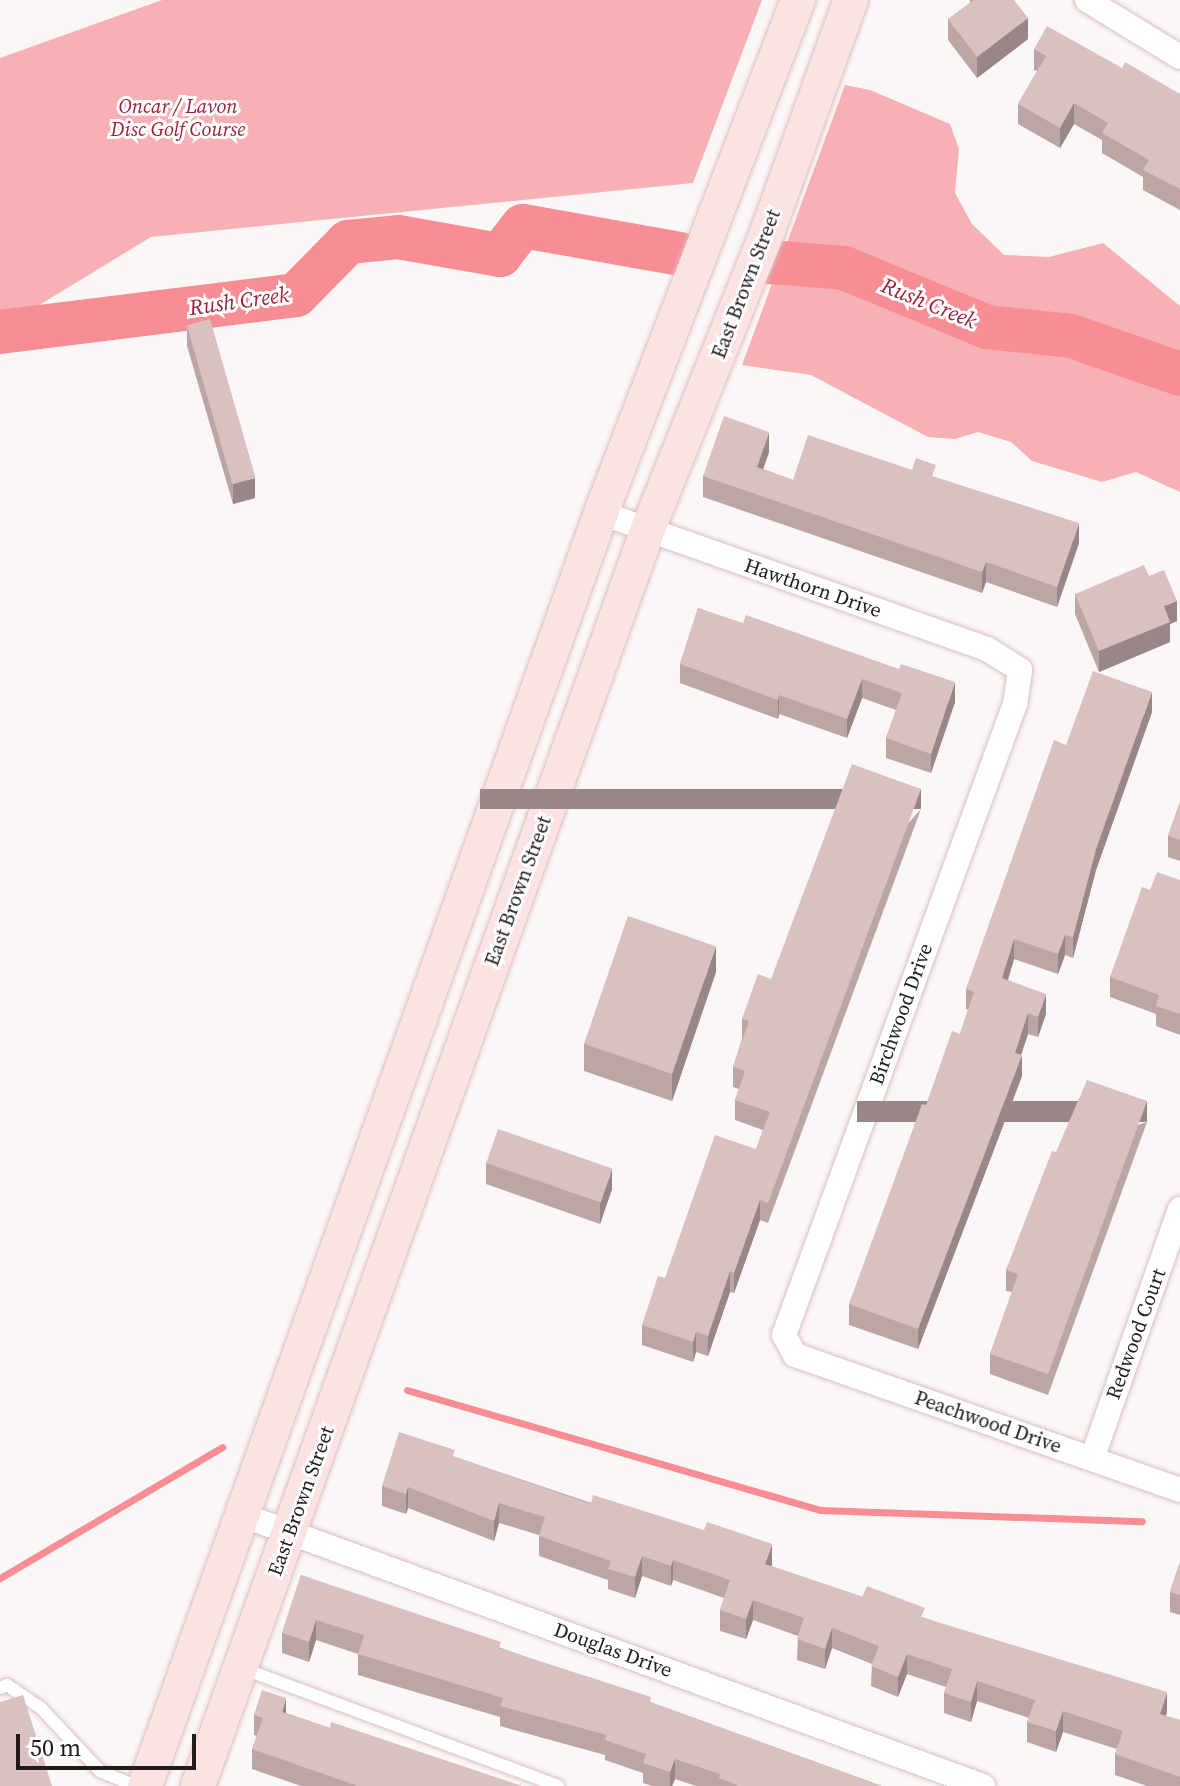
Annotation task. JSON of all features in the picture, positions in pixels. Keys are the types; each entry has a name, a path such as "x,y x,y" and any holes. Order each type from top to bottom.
{"main road":[{"path":"145,1786 601,513 798,0"},
{"name":"East Brown Street","path":"198,1786 648,529 768,230 851,0"},
{"path":"479,851 526,868"}],"street":[{"path":"1087,0 1180,57"},
{"name":"Hawthorn Drive","path":"601,513 987,649 1020,670"},
{"name":"Birchwood Drive","path":"795,1355 784,1335 1015,704 1020,670"},
{"name":"Redwood Court","path":"1092,1459 1180,1209"},
{"name":"Peachwood Drive","path":"795,1355 1180,1490"},
{"name":"Douglas Drive","path":"242,1515 983,1786"}],"lane":[{"path":"241,1668 558,1786"},
{"path":"0,1688 7,1685 41,1708 100,1771 135,1786"}],"green space":[{"name":"Oncar / Lavon Disc Golf Course","path":"162,0 762,0 693,183 151,237 0,329 0,58"},
{"path":"845,85 870,90 950,124 959,149 955,193 972,224 1004,255 1049,257 1103,243 1180,306 1180,492 1136,472 1102,482 1032,461 1011,442 978,432 955,439 928,437 811,375 742,365"}],"building":[{"path":"974,0 1014,0 1028,18 977,57 948,19"},
{"path":"1047,26 1122,68 1125,62 1180,94 1180,189 1143,170 1149,160 1102,133 1108,123 1074,103 1060,128 1018,104 1046,56 1034,49"},
{"path":"210,319 255,478 232,484 187,326"},
{"path":"724,416 769,432 757,467 793,480 808,435 912,470 916,458 936,465 932,476 1079,523 1057,587 986,562 982,572 703,476"},
{"path":"1144,565 1149,576 1164,570 1177,601 1164,606 1170,622 1099,651 1075,594"},
{"path":"698,608 743,623 746,615 899,669 901,664 955,682 931,754 886,738 902,693 862,679 847,719 779,695 778,700 680,664"},
{"path":"1093,671 1152,692 1096,849 1073,937 1065,935 1058,954 1014,939 1002,978 1046,994 1038,1017 1028,1013 1015,1053 1022,1055 918,1329 849,1304 952,1031 960,1034 974,992 966,989 1054,740 1066,745"},
{"path":"852,764 921,789 768,1203 760,1200 734,1273 730,1271 708,1336 696,1332 693,1342 642,1325 658,1276 665,1278 715,1135 756,1149 770,1112 735,1100 745,1071 733,1067 749,1021 742,1019 758,974 771,979"},
{"path":"1180,802 1180,840 1168,836"},
{"path":"1157,872 1180,880 1180,1014 1156,1006 1159,995 1110,977 1142,887 1150,890"},
{"path":"628,916 716,946 672,1074 584,1044"},
{"path":"1087,1080 1147,1101 1048,1374 990,1354 1018,1274 1006,1270 1052,1151 1056,1152"},
{"path":"498,1129 612,1168 601,1202 486,1163"},
{"path":"399,1432 455,1450 453,1456 591,1504 593,1495 704,1530 707,1522 772,1544 765,1564 862,1597 867,1586 925,1608 921,1617 1167,1692 1160,1714 1180,1720 1180,1777 1115,1754 1123,1731 1063,1711 1056,1731 1027,1722 1035,1700 977,1681 971,1702 944,1693 952,1669 907,1654 898,1677 871,1666 879,1646 832,1628 825,1649 797,1639 804,1618 753,1600 746,1619 720,1610 730,1580 673,1560 671,1566 642,1556 635,1577 608,1569 611,1561 539,1536 545,1517 499,1503 494,1521 408,1487 406,1494 382,1486"},
{"path":"1180,1562 1180,1595 1170,1592"},
{"path":"301,1575 501,1642 499,1648 651,1697 650,1702 882,1786 739,1786 719,1778 720,1774 675,1759 670,1772 643,1763 646,1754 605,1740 607,1735 500,1706 503,1698 358,1654 364,1635 316,1620 309,1642 282,1633"},
{"path":"262,1690 286,1698 282,1712 330,1728 331,1722 522,1786 358,1786 252,1749 263,1718 254,1715"},
{"path":"23,1695 52,1786 0,1786 0,1702"}],"waterway":[{"name":"Rush Creek","path":"0,332 296,295 348,242 398,237 500,255 523,226 680,254"},
{"name":"Rush Creek","path":"770,262 844,268 987,327 1071,336 1180,374"},
{"path":"407,1390 820,1510 1142,1521"},
{"path":"0,1578 222,1447"}]}
